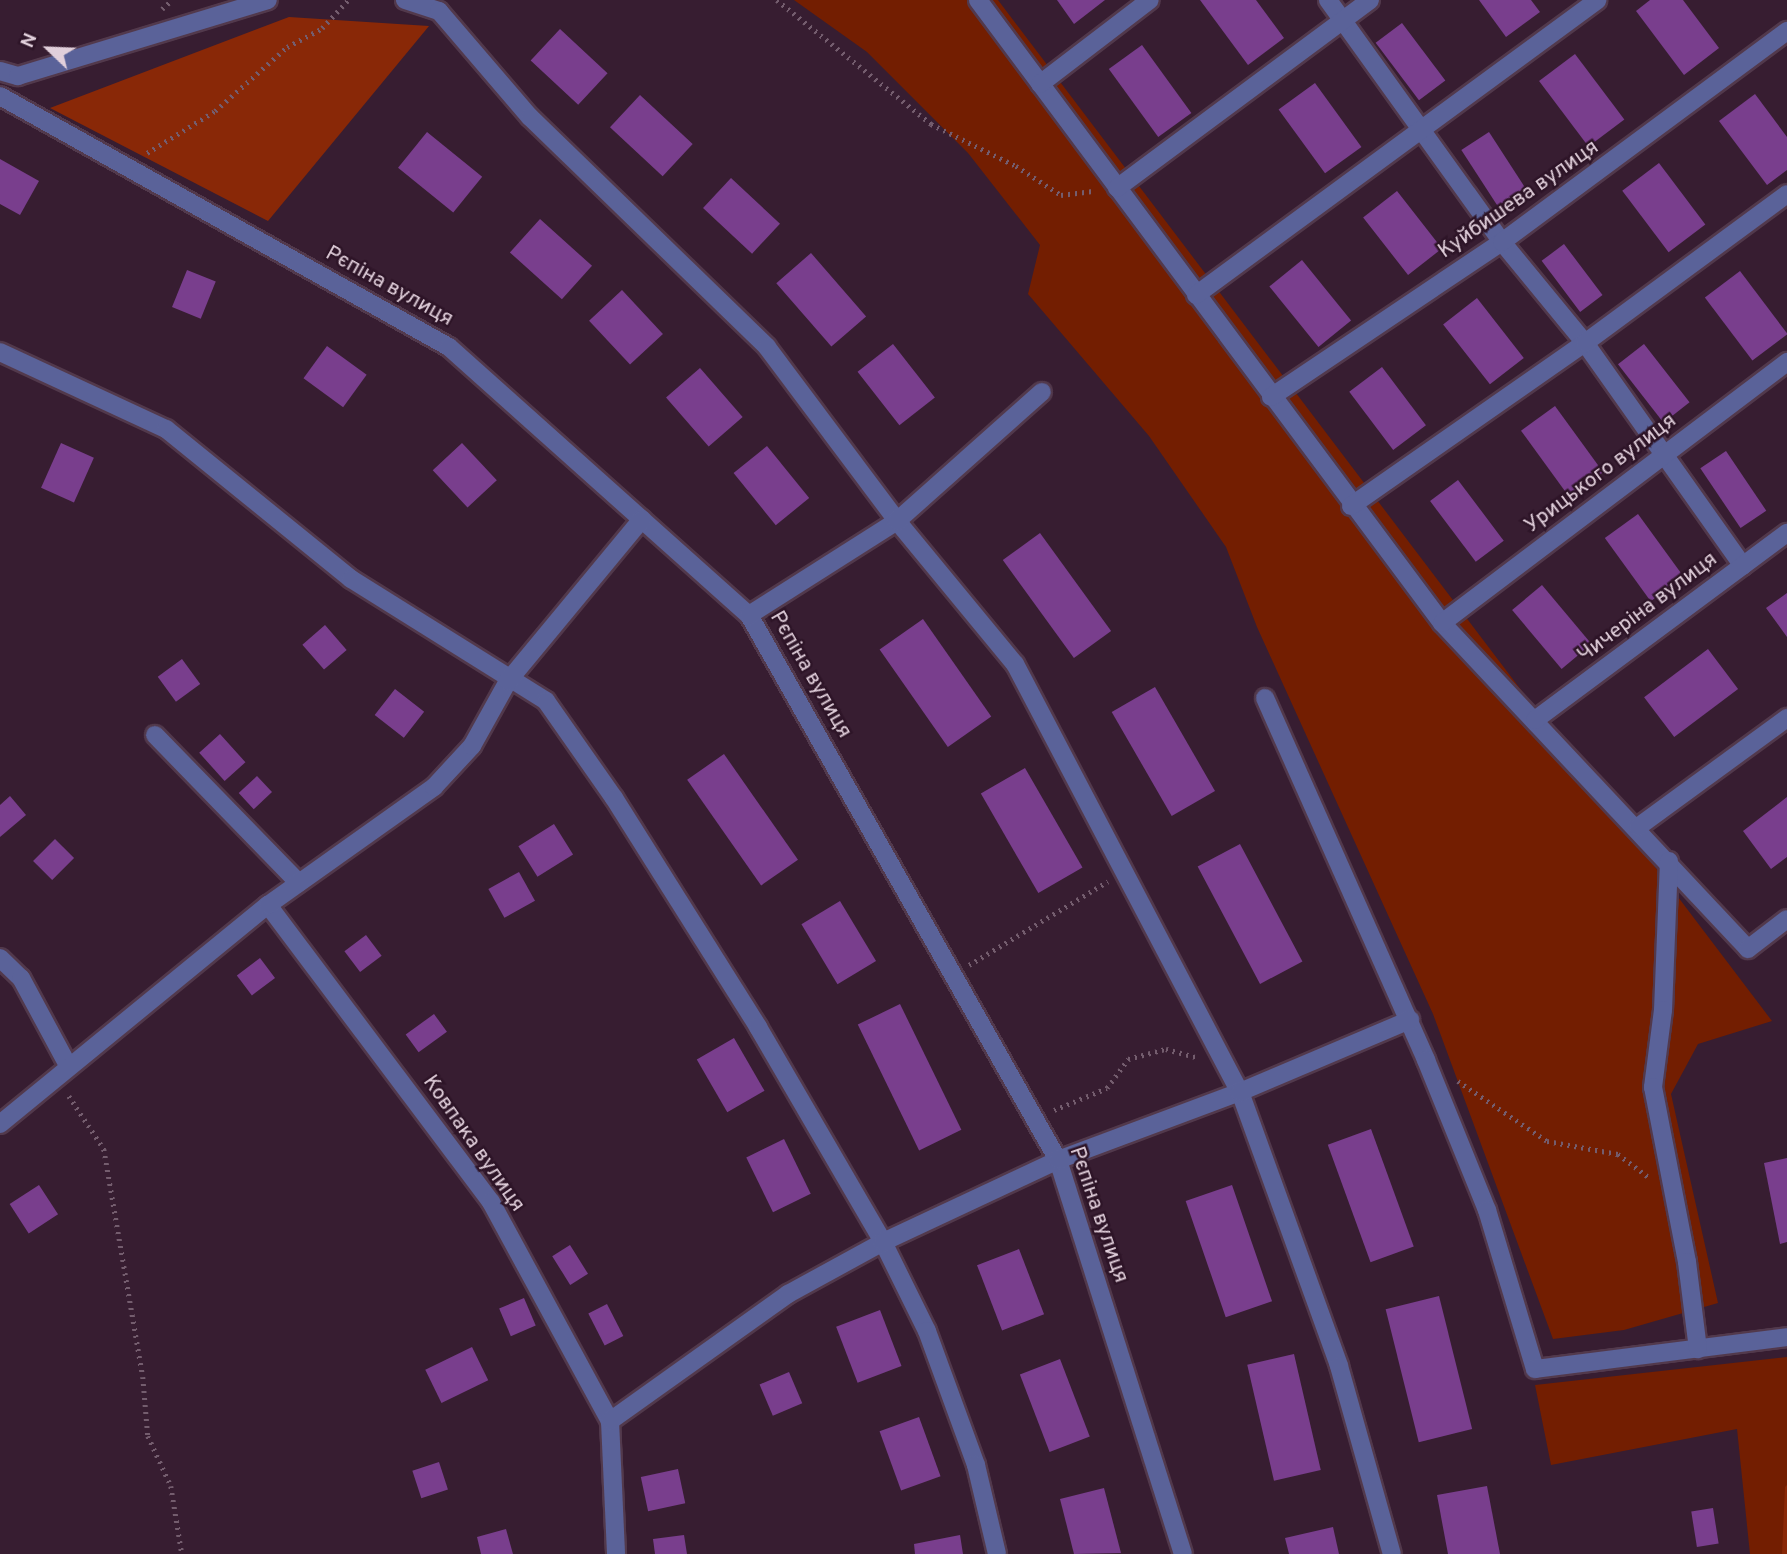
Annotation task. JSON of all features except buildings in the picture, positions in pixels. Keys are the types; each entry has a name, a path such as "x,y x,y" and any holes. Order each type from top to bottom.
{"street":[{"path":"0,71 18,76 268,0"},
{"path":"405,0 439,11 530,117 767,348 897,521 1015,664 1240,1091 1339,1366 1392,1554"},
{"path":"978,0 1352,506 1443,623 1638,827 1748,949 1787,919"},
{"path":"1040,84 1150,0"},
{"path":"1328,0 1502,242 1585,343 1743,566"},
{"path":"1117,188 1370,0"},
{"path":"1196,295 1597,0"},
{"name":"Куйбишева вулиця","path":"1271,397 1502,242 1787,31"},
{"name":"Рєпіна вулиця","path":"0,96 449,347 749,615 1058,1160 1183,1554"},
{"path":"1352,506 1585,343 1787,194"},
{"path":"0,352 166,429 351,579 508,681 546,701 614,798 758,1027 883,1242 927,1331 976,1465 996,1554"},
{"name":"Урицького вулиця","path":"1443,623 1787,362"},
{"path":"749,615 897,521 1042,392"},
{"path":"0,1124 268,905 435,787 472,746 508,681 642,519"},
{"name":"Чичеріна вулиця","path":"1535,720 1787,533"},
{"path":"1265,698 1410,1020 1487,1210 1535,1369 1787,1338"},
{"path":"1638,827 1787,718"},
{"path":"155,735 299,883"},
{"path":"1669,861 1663,1010 1653,1087 1698,1349"},
{"name":"Ковпака вулиця","path":"268,905 491,1202 610,1421 616,1554"},
{"path":"0,958 21,978 63,1072"},
{"path":"610,1421 788,1294 883,1242 1058,1160 1240,1091 1410,1020"}],"path":[{"path":"126,166 215,111 287,47 323,28 348,0"},
{"path":"776,0 932,124 1016,166 1061,195 1117,188"},
{"path":"953,975 1125,871"},
{"path":"1033,1116 1085,1099 1107,1088 1128,1059 1166,1049 1230,1072"},
{"path":"1426,1060 1547,1141 1618,1154 1672,1195"},
{"path":"63,1072 104,1149 143,1377 148,1436 171,1486 182,1554"}],"shaded area":[{"path":"794,0 998,0 1772,1021 1698,1044 1671,1094 1718,1303 1624,1330 1553,1339 1433,1014 1257,627 1226,547 1149,436 1028,294 1040,245 968,153 867,52"},
{"path":"289,17 429,26 268,221 50,108"},
{"path":"1787,1357 1787,1554 1750,1554 1737,1429 1551,1465 1535,1385"},
{"path":"1787,1485 1787,1554 1782,1554 1785,1487"}]}
